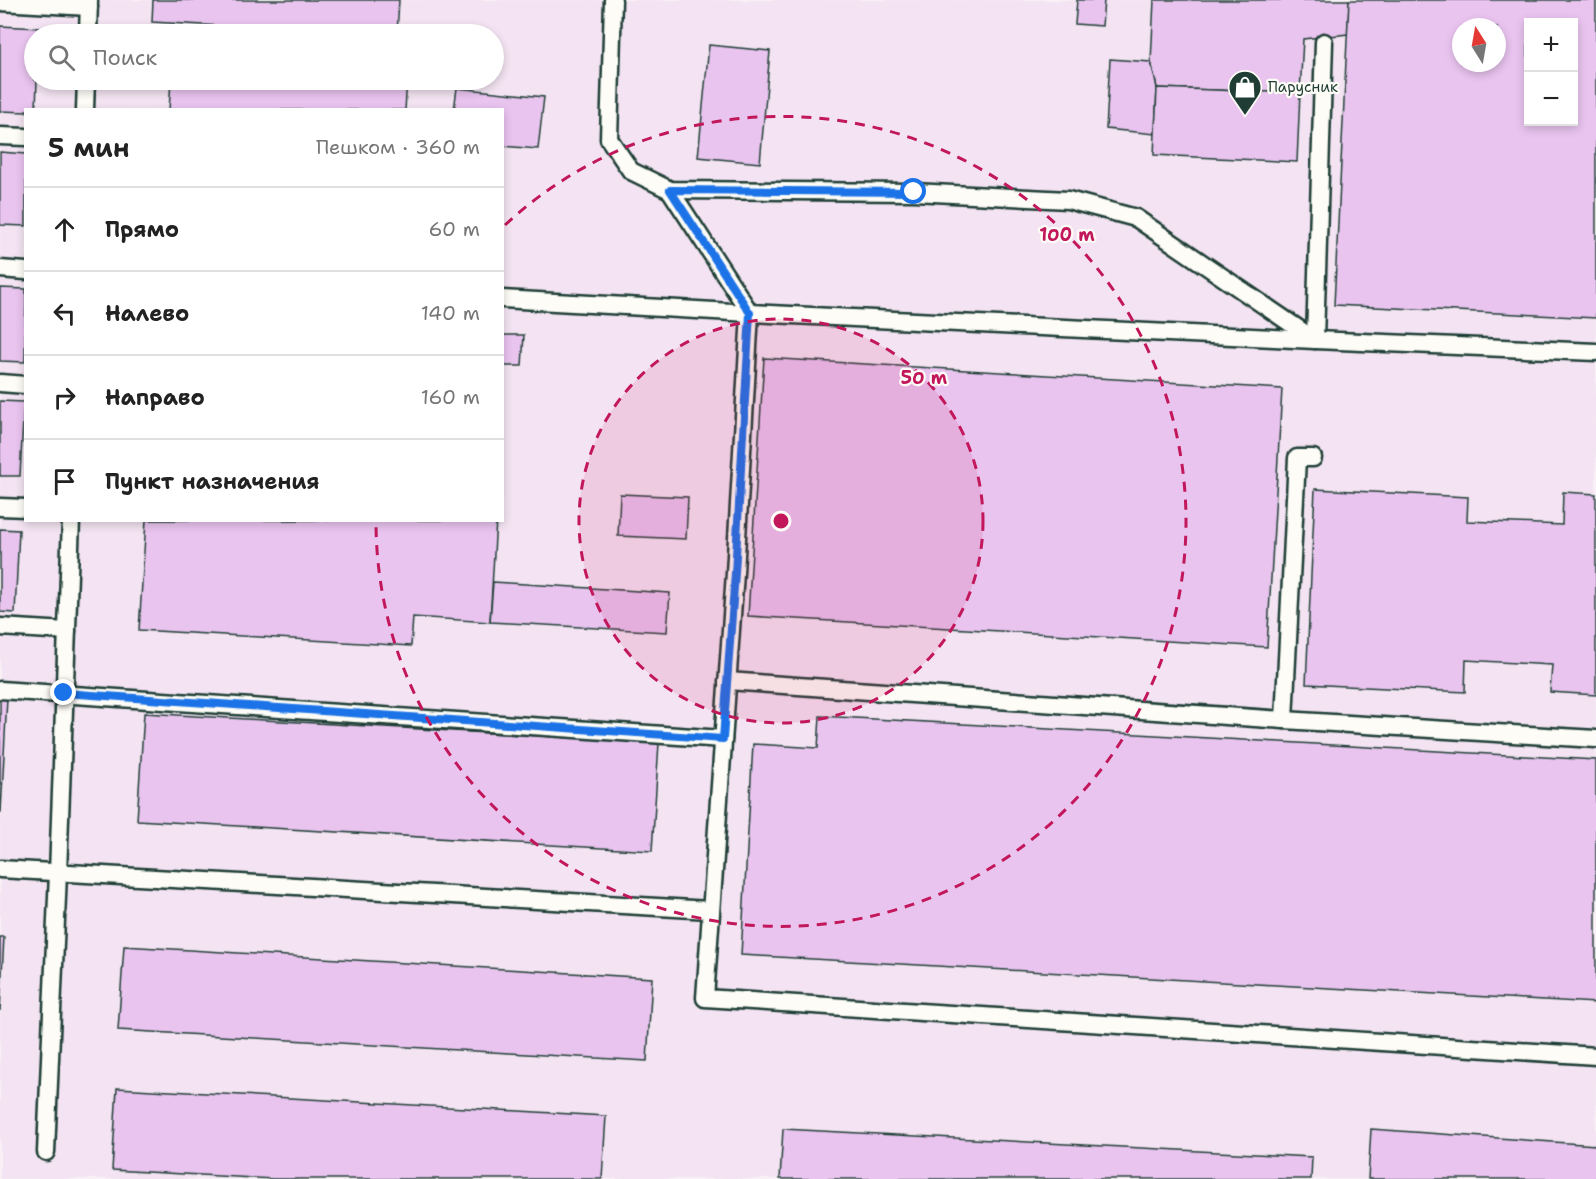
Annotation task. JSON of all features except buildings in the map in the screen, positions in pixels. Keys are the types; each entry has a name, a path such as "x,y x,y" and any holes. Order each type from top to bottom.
{"lane":[{"path":"613,0 609,139 631,171 670,190 914,192 1068,200 1136,218 1316,340"},
{"path":"0,2 89,3 88,24"},
{"path":"1316,340 1324,42"},
{"path":"85,108 86,90"},
{"path":"0,136 24,137"},
{"path":"670,190 750,313 705,998 1596,1056"},
{"path":"0,269 24,271"},
{"path":"504,299 750,313 1596,352"},
{"path":"0,383 24,385"},
{"path":"1284,720 1297,458 1313,458"},
{"path":"0,507 24,508"},
{"path":"46,1152 70,522"},
{"path":"0,627 67,631"},
{"path":"727,681 1284,720 1596,739"},
{"path":"0,690 723,739"},
{"path":"0,869 710,910"}],"shaded area":[{"path":"0,0 1596,0 1596,1179 0,1179"}],"place":[{"name":"Парусник","path":"1245,116"}],"route":[{"path":"64,693 723,739 750,313 670,190 914,192"}]}
